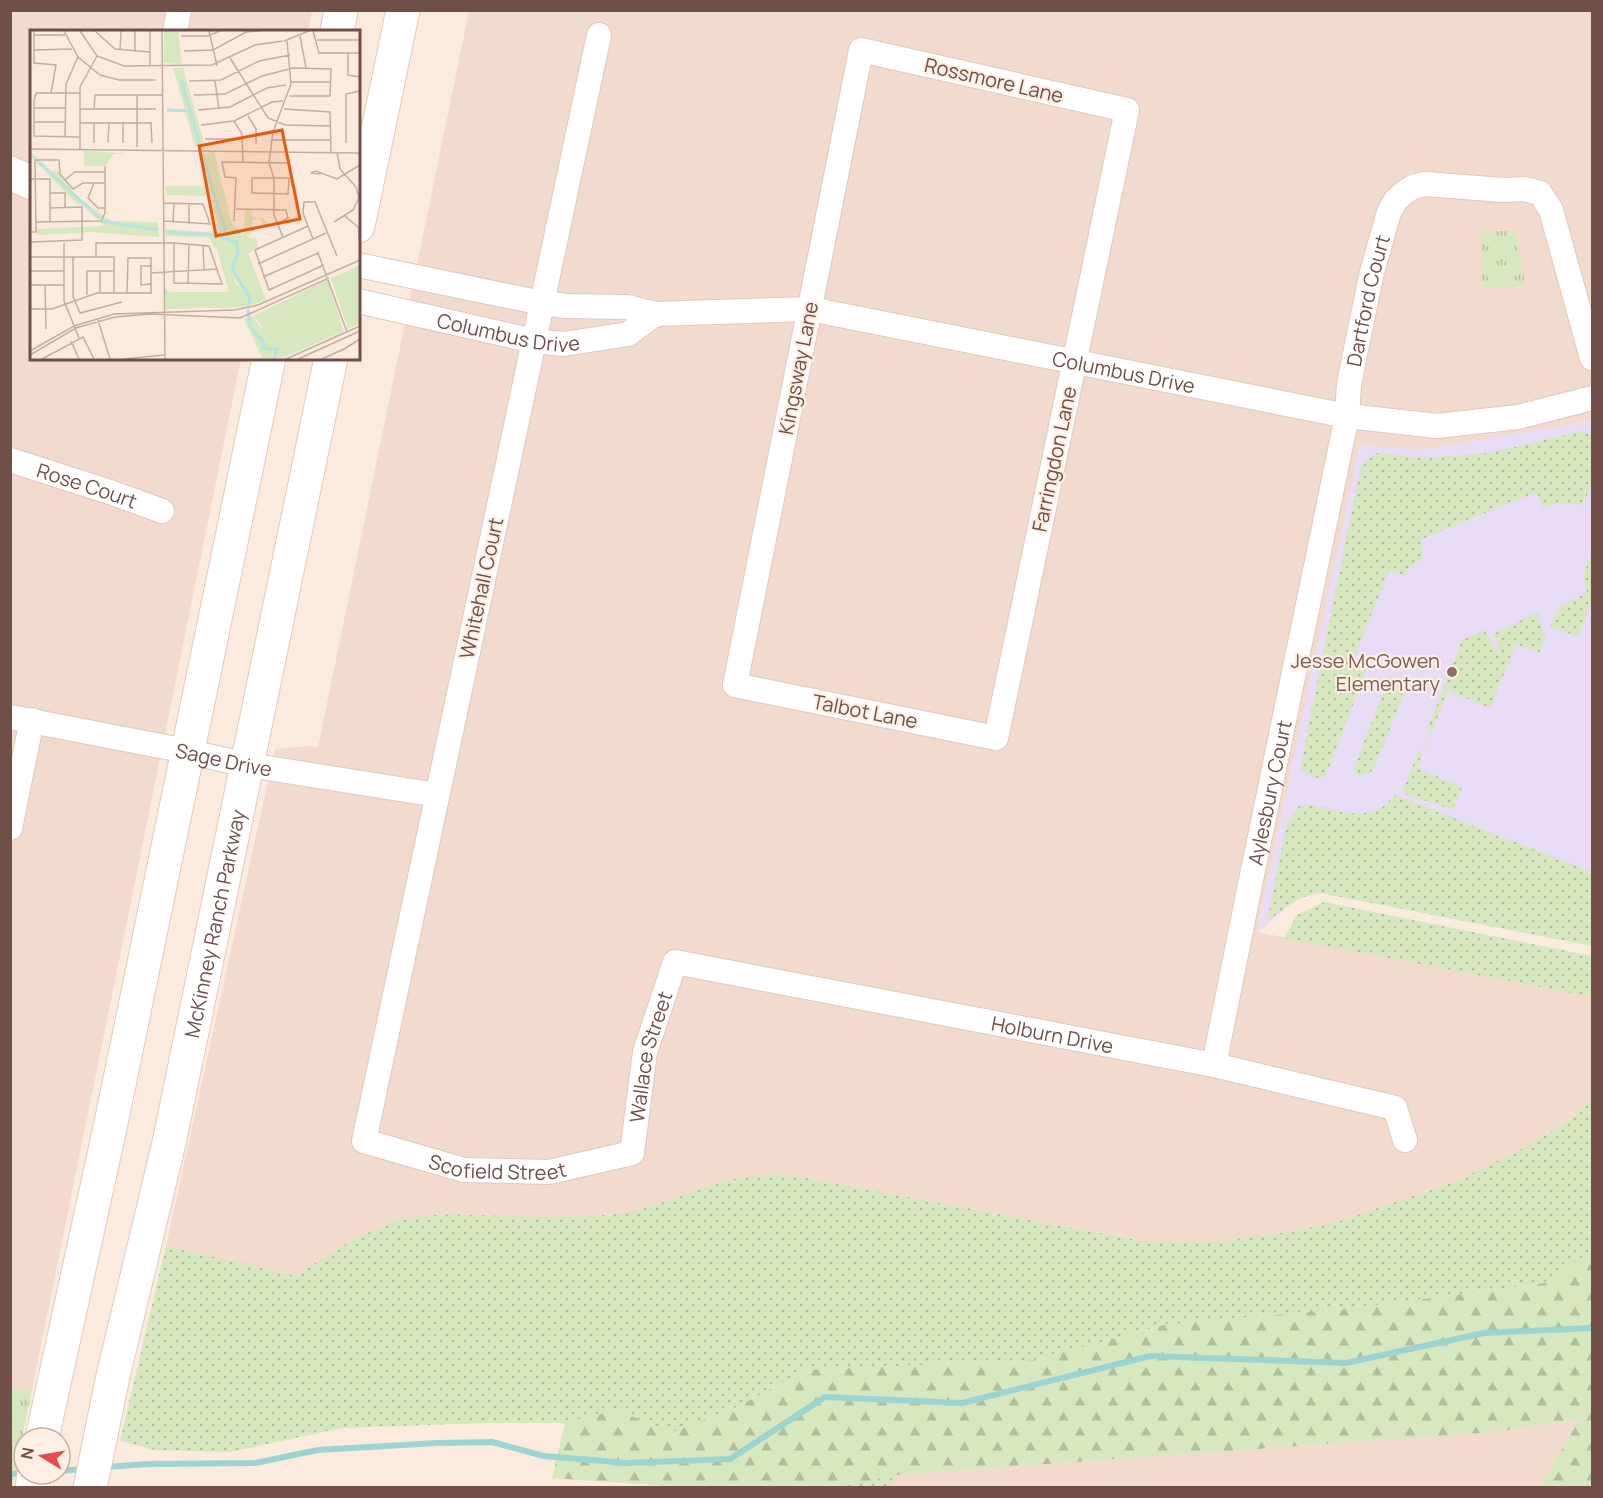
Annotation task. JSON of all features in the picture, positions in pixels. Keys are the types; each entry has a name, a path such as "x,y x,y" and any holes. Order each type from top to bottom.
{"main road":[{"path":"337,30 341,10"},
{"path":"360,216 403,10"},
{"path":"10,173 30,182"},
{"path":"44,1426 106,1144 269,360"},
{"name":"McKinney Ranch Parkway","path":"90,1488 169,1143 331,360"}],"street":[{"path":"175,30 179,10"},
{"name":"Whitehall Court","path":"364,1141 599,35"},
{"name":"Rossmore Lane","path":"861,50 1127,110"},
{"name":"Kingsway Lane","path":"735,685 861,50"},
{"name":"Farringdon Lane","path":"996,738 1127,110"},
{"name":"Dartford Court","path":"1347,416 1349,384 1371,276 1389,212 1396,200 1405,192 1425,184 1503,190 1524,189 1540,193 1551,210 1593,358"},
{"name":"Columbus Drive","path":"360,265 542,303 567,306 627,307 655,314 810,309 1347,416 1437,426 1518,417 1593,398"},
{"name":"Columbus Drive","path":"360,301 534,341 564,344 628,334 655,314"},
{"name":"Aylesbury Court","path":"1214,1065 1347,416"},
{"name":"Rose Court","path":"10,460 162,511"},
{"name":"Talbot Lane","path":"735,685 996,738"},
{"path":"10,828 21,718"},
{"name":"Sage Drive","path":"21,718 248,765 437,795"},
{"name":"Holburn Drive","path":"675,962 1214,1065 1395,1108 1405,1140"},
{"name":"Wallace Street","path":"632,1153 645,1052 675,962"},
{"name":"Scofield Street","path":"364,1141 464,1170 549,1172 632,1153"}],"shaded area":[{"path":"10,11 312,11 308,30 30,30 30,360 241,360 32,1390 10,1388"},
{"path":"469,11 1592,11 1592,421 1420,450 1360,446 1257,932 1592,997 1592,1099 1562,1125 1516,1152 1454,1182 1337,1222 1281,1233 1214,1242 1144,1241 785,1174 749,1176 719,1182 671,1200 625,1213 593,1216 397,1220 354,1239 298,1276 166,1246 275,749 318,747"},
{"name":"Jesse McGowen Elementary","path":"1592,421 1592,946 1321,893 1308,894 1294,901 1257,933 1360,445 1420,450"},
{"path":"1581,1419 1539,1487 892,1488 895,1475 1494,1432"}],"green space":[{"path":"1481,231 1515,231 1526,286 1481,288"},
{"path":"1581,431 1592,436 1593,463 1592,481 1581,505 1559,503 1543,508 1536,492 1420,540 1424,557 1413,564 1405,575 1389,571 1353,660 1367,668 1327,773 1323,778 1300,769 1361,465 1377,453 1424,458 1489,453"},
{"path":"1592,554 1592,601 1578,637 1550,626 1560,606 1587,593 1583,575"},
{"path":"1537,612 1546,638 1539,653 1516,644 1490,708 1448,691 1417,768 1462,787 1453,810 1402,793 1418,752 1422,753 1431,732 1427,730 1462,640 1485,630 1495,649 1499,649 1494,634"},
{"path":"1390,676 1408,684 1373,770 1358,776 1353,770"},
{"path":"1395,795 1592,872 1592,946 1321,893 1299,900 1267,921 1287,822 1300,805 1348,813 1367,813 1382,808"},
{"path":"1324,902 1592,956 1592,997 1284,938 1297,915"},
{"path":"1592,1099 1592,1251 1545,1283 1363,1307 1164,1325 1035,1360 807,1370 737,1407 672,1433 616,1410 565,1423 342,1428 230,1452 155,1450 120,1441 166,1246 297,1276 354,1239 397,1220 442,1214 545,1217 625,1213 671,1200 719,1182 749,1176 785,1174 1143,1241 1214,1242 1281,1233 1337,1222 1454,1182 1516,1152 1562,1125"},
{"path":"1592,1251 1592,1487 1539,1487 1580,1419 1494,1432 895,1475 835,1488 695,1488 552,1478 565,1423 616,1410 672,1432 737,1407 807,1370 1035,1360 1164,1325 1363,1307 1545,1283"},
{"path":"11,1388 32,1390 25,1426 12,1426 12,1486 10,1487"},
{"path":"895,1475 892,1487 835,1487"}],"waterway":[{"path":"105,1467 148,1464 255,1463 318,1450 492,1442 544,1456 627,1463 730,1459 825,1397 962,1403 1150,1356 1346,1363 1484,1333 1592,1328"},
{"path":"72,1470 83,1469"}],"place":[{"name":"Jesse McGowen Elementary","path":"1452,672"}]}
